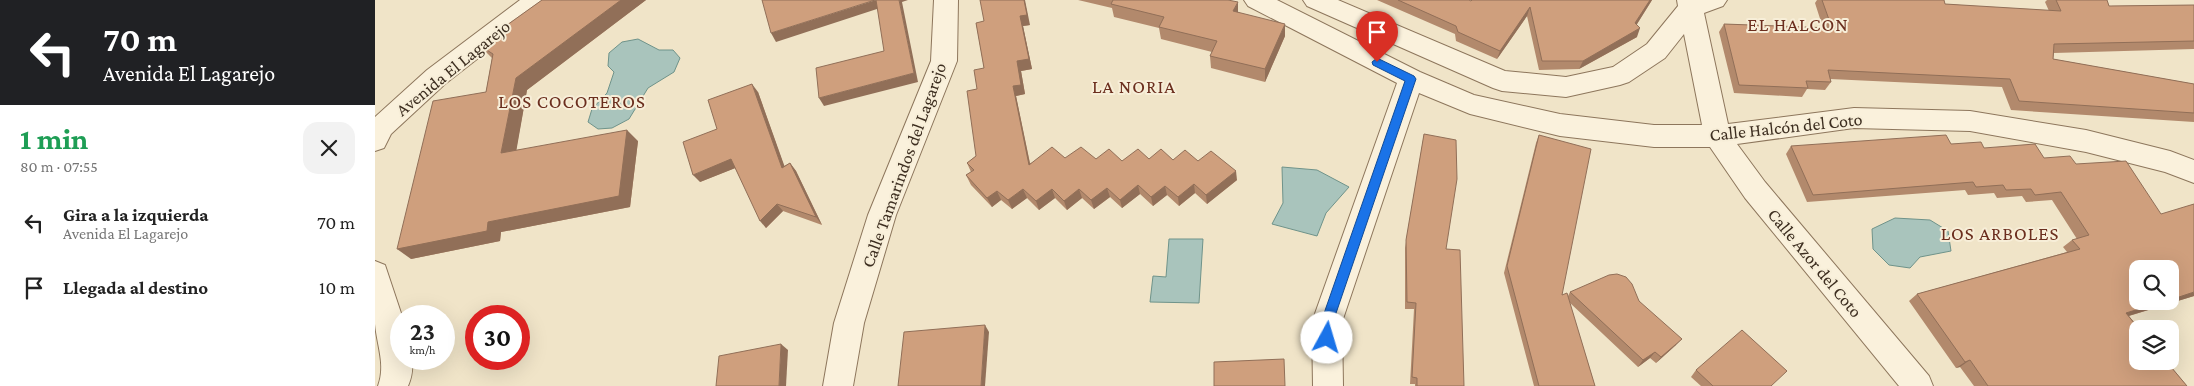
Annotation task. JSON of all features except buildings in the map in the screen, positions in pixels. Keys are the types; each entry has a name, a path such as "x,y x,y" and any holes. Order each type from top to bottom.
{"street":[{"name":"Avenida El Lagarejo","path":"375,140 382,127 436,77 537,0"},
{"name":"Calle Tamarindos del Lagarejo","path":"838,386 849,323 881,215 944,61 946,0"},
{"path":"1315,0 1502,81 1566,87 1619,75 1656,51 1689,4 1715,0"},
{"path":"1259,1 1411,79 1327,322 1329,386"},
{"path":"1689,4 1717,136"},
{"name":"Calle Halcón del Coto","path":"1411,79 1470,104 1560,125 1654,136 1717,136 1854,118 1970,121 2086,141 2170,162 2194,172"},
{"name":"Calle Azor del Coto","path":"1717,136 1755,190 1918,386"},
{"path":"375,274 398,358 396,382 393,386"}],"water":[{"path":"638,39 659,50 673,50 680,58 674,72 648,88 629,119 612,128 598,129 588,122 592,109 607,93 614,72 608,66 609,53 622,42"},
{"path":"1282,167 1317,170 1349,187 1326,213 1317,236 1272,224 1283,203"},
{"path":"1895,218 1930,220 1948,231 1951,251 1920,257 1910,268 1889,265 1873,249 1872,229"},
{"path":"1169,239 1203,239 1199,303 1150,302 1153,276 1166,277"}],"district":[{"name":"EL HALCON","path":"1798,24"},
{"name":"LA NORIA","path":"1134,86"},
{"name":"LOS COCOTEROS","path":"572,101"},
{"name":"LOS ARBOLES","path":"2000,233"}],"route":[{"path":"1327,338 1327,322 1411,79 1377,62"}]}
